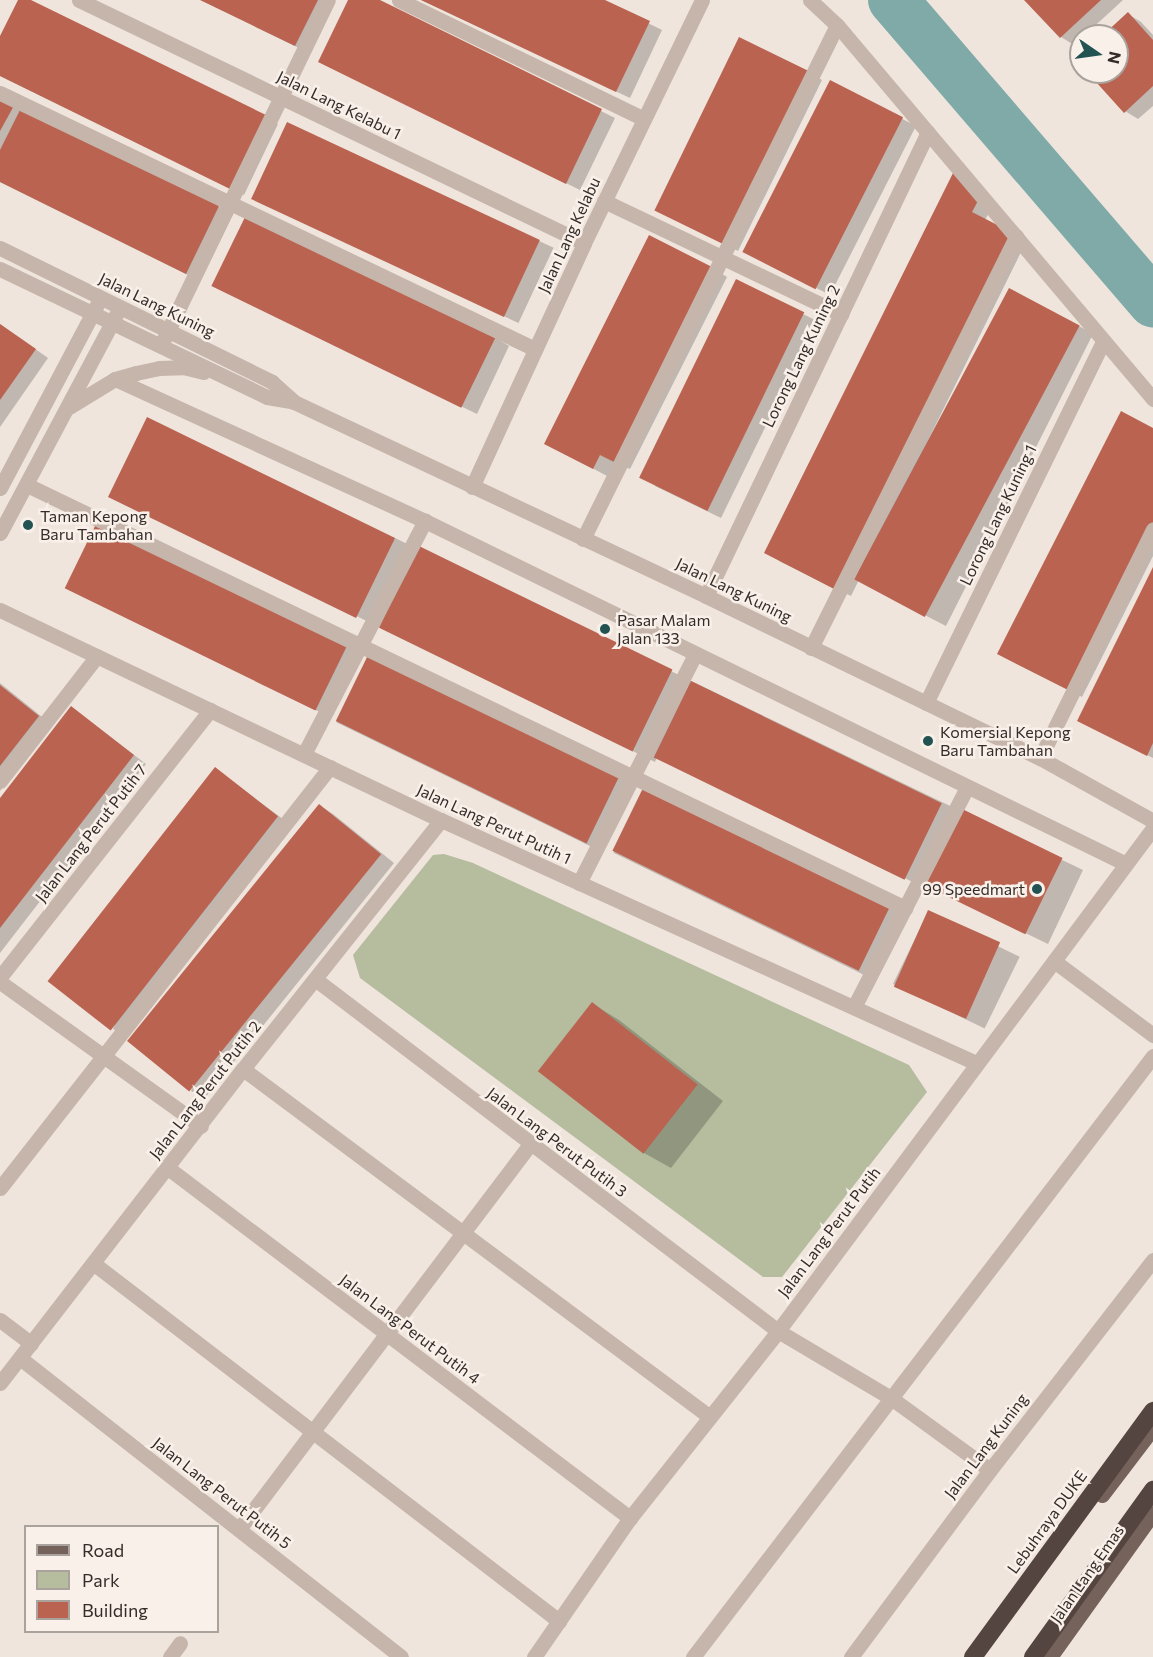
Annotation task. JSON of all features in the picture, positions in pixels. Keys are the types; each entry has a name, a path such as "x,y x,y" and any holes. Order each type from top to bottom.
{"highway":[{"name":"Lebuhraya DUKE","path":"972,1657 1153,1411"},
{"path":"1034,1657 1153,1490"}],"main road":[{"name":"Jalan Lang Emas","path":"979,1657 1153,1428"},
{"name":"Jalan Lang Emas","path":"1050,1657 1153,1513"}],"street":[{"name":"Jalan Lang Kelabu 1","path":"79,0 584,243"},
{"path":"161,345 328,0"},
{"path":"399,0 644,120"},
{"path":"810,0 837,25 1153,399"},
{"name":"Jalan Lang Kelabu","path":"472,488 584,243 699,1"},
{"path":"583,539 837,25"},
{"path":"0,93 535,349"},
{"name":"Lorong Lang Kuning 2","path":"706,596 928,132"},
{"path":"604,201 841,314"},
{"path":"811,648 1016,236"},
{"name":"Jalan Lang Kuning","path":"0,248 272,382 294,402"},
{"name":"Jalan Lang Kuning","path":"0,269 267,397 294,402 472,488 706,596 1040,758 1153,821"},
{"path":"0,488 101,297"},
{"path":"0,533 121,307"},
{"name":"Lorong Lang Kuning 1","path":"926,703 1103,342"},
{"path":"66,409 115,379 159,368 183,367 232,379"},
{"path":"115,379 424,521 1126,864"},
{"path":"27,485 905,908"},
{"path":"304,754 424,521"},
{"path":"1040,758 1153,530"},
{"name":"Jalan Lang Perut Putih 1","path":"0,609 441,820 976,1064"},
{"path":"579,883 695,654"},
{"path":"0,781 97,656"},
{"name":"Jalan Lang Perut Putih 7","path":"0,978 210,710"},
{"path":"0,1188 330,767"},
{"path":"854,1007 967,787"},
{"name":"Jalan Lang Perut Putih 2","path":"0,1383 243,1069 441,820"},
{"name":"Jalan Lang Perut Putih","path":"534,1657 630,1518 778,1331 1153,828"},
{"path":"1054,960 1153,1035"},
{"name":"Jalan Lang Perut Putih 3","path":"315,980 778,1331 891,1398 990,1470"},
{"path":"0,982 201,1126"},
{"path":"693,1657 1153,1056"},
{"path":"243,1069 710,1417"},
{"path":"239,1529 530,1144"},
{"name":"Jalan Lang Perut Putih 4","path":"168,1168 630,1518"},
{"name":"Jalan Lang Kuning","path":"851,1657 990,1470 1153,1260"},
{"path":"93,1263 559,1621"},
{"path":"0,1320 31,1343"},
{"name":"Jalan Lang Perut Putih 5","path":"20,1358 402,1657"},
{"path":"170,1657 180,1643"}],"green space":[{"path":"444,854 473,863 909,1065 927,1092 782,1277 763,1277 360,978 353,955 433,855"}],"building":[{"path":"18,0 31,0 266,115 230,189 0,76 0,36"},
{"path":"200,0 318,0 295,46"},
{"path":"348,0 380,0 602,109 566,184 318,62"},
{"path":"421,0 605,0 650,21 616,92"},
{"path":"1024,0 1101,0 1075,24 1069,24 1069,30 1060,38"},
{"path":"1128,12 1153,40 1153,86 1124,113 1098,84 1129,84 1129,24 1115,24"},
{"path":"739,37 809,71 725,245 654,210"},
{"path":"830,80 903,117 815,289 742,252"},
{"path":"0,94 16,102 0,131"},
{"path":"22,106 220,204 186,274 0,182 0,150"},
{"path":"287,122 540,240 504,317 251,199"},
{"path":"954,171 979,199 972,212 1013,233 836,590 764,553"},
{"path":"246,215 496,337 461,408 211,286"},
{"path":"649,235 714,268 616,463 600,455 593,469 544,444"},
{"path":"736,279 804,312 707,511 639,478"},
{"path":"1009,288 1080,326 925,617 854,579"},
{"path":"0,324 36,349 0,400"},
{"path":"1121,411 1153,428 1153,522 1068,690 997,654"},
{"path":"147,417 395,538 356,618 108,497"},
{"path":"98,520 349,642 315,711 65,588"},
{"path":"419,546 672,670 633,751 379,628"},
{"path":"1153,567 1153,743 1147,756 1077,721"},
{"path":"370,651 621,773 587,843 336,721"},
{"path":"691,681 942,803 905,880 654,757"},
{"path":"0,685 39,716 0,766"},
{"path":"71,706 134,755 0,928 0,798"},
{"path":"215,767 278,816 111,1031 48,981"},
{"path":"644,786 890,906 859,971 612,851"},
{"path":"319,804 381,854 189,1091 127,1041"},
{"path":"952,804 1063,858 1025,934 915,880"},
{"path":"928,910 1000,942 966,1019 894,987"},
{"path":"592,1002 698,1084 643,1154 538,1071"}],"waterway":[{"path":"893,0 1153,302"}],"place":[{"name":"Taman Kepong Baru Tambahan","path":"28,525"},
{"name":"Pasar Malam Jalan 133","path":"605,629"},
{"name":"Komersial Kepong Baru Tambahan","path":"928,741"},
{"name":"99 Speedmart","path":"1037,889"}]}
